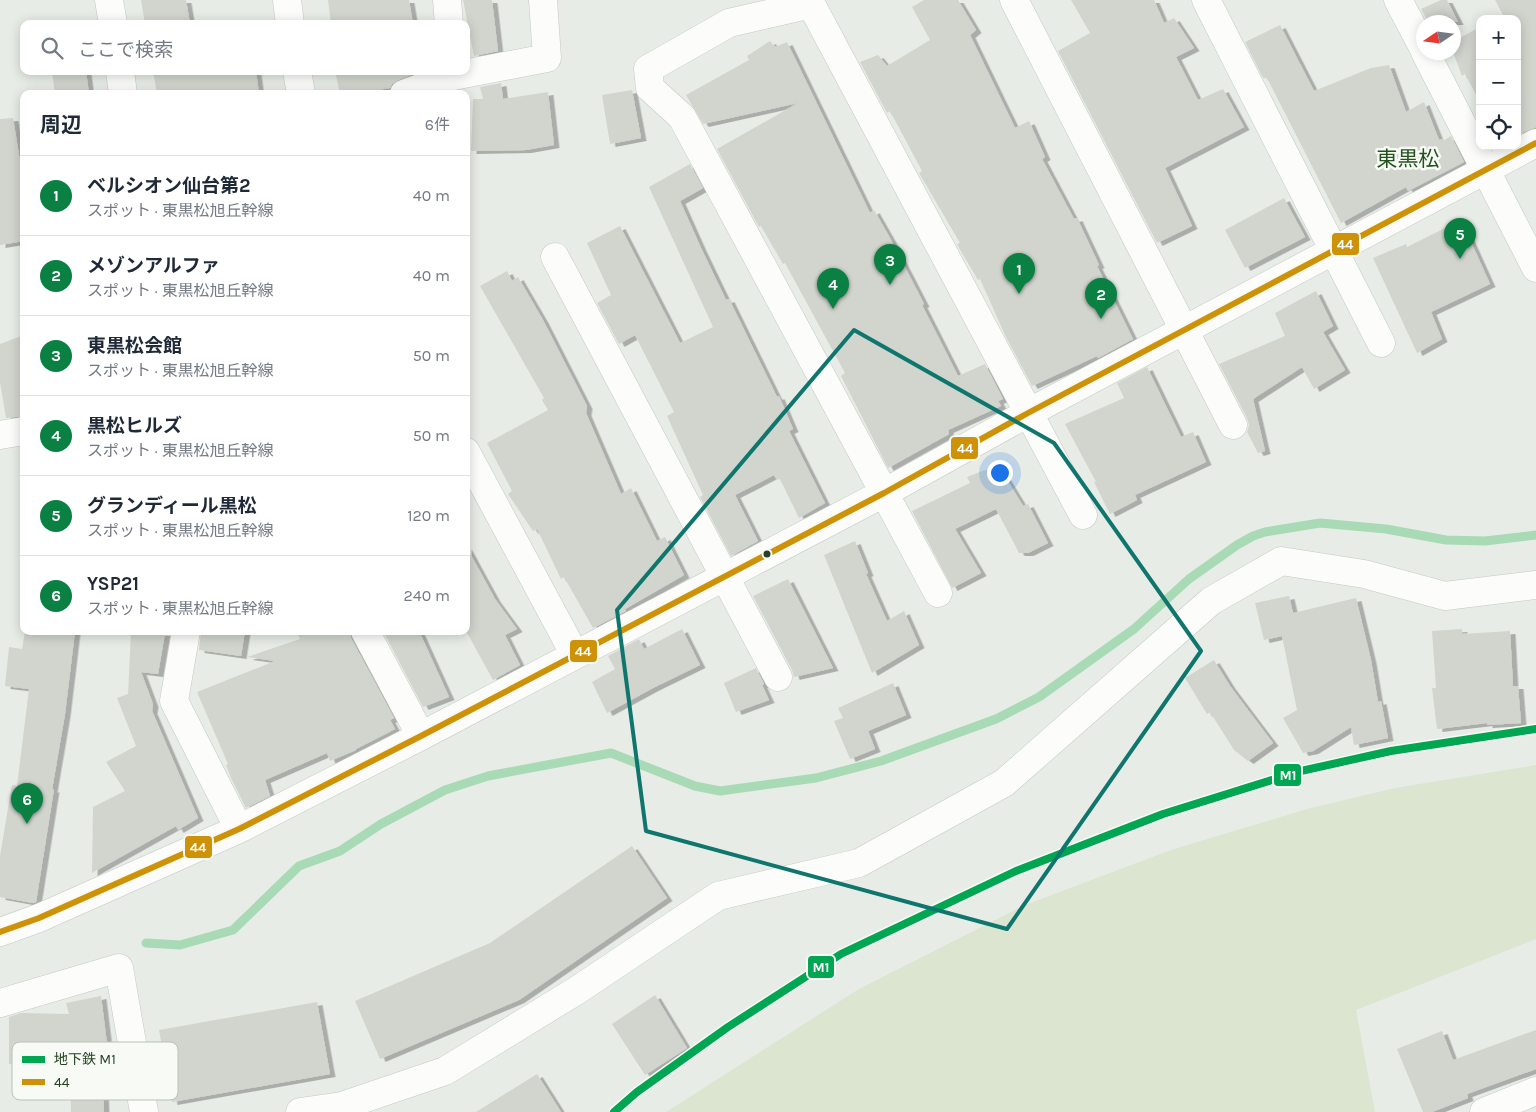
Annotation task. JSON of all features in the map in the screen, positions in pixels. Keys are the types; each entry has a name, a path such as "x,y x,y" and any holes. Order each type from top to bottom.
{"street":[{"path":"109,0 112,20"},
{"path":"286,0 289,20"},
{"path":"447,0 449,20"},
{"path":"470,71 548,58 542,0"},
{"path":"1014,0 1233,425"},
{"path":"1206,0 1382,343"},
{"path":"1398,0 1416,34"},
{"path":"938,593 682,117 650,88 648,68 729,23 811,4 1083,515"},
{"path":"1429,60 1536,268"},
{"path":"121,75 122,90"},
{"path":"299,75 300,90"},
{"path":"414,90 451,75"},
{"path":"0,932 39,918 239,829 421,736 884,493 1028,413 1536,143"},
{"path":"555,257 778,677"},
{"path":"0,436 20,431"},
{"path":"470,459 575,655"},
{"path":"300,1112 342,1109 445,1071 576,992 718,896 859,863 1004,783 1211,601 1281,561 1364,574 1445,596 1536,585"},
{"path":"185,635 174,701 239,829"},
{"path":"368,635 421,736"},
{"path":"0,1003 119,968 132,1042"},
{"path":"1484,1112 1536,1091"}],"highlighted area":[{"path":"854,330 1054,443 1201,651 1007,929 646,831 617,610"}],"green space":[{"path":"1536,765 1536,939 1356,1010 1375,1112 666,1112 859,989 1025,905 1171,850 1307,809 1395,788"}],"building":[{"path":"141,0 186,0 189,20 144,20"},
{"path":"328,0 409,0 412,20 330,20"},
{"path":"463,0 492,0 498,51 474,56 470,36 470,20 467,20"},
{"path":"924,0 958,0 976,30 970,35 1015,128 1029,121 1045,157 1042,159 1074,219 1077,218 1099,265 1097,266 1133,339 1098,358 1097,356 1032,386 1005,335 980,279 978,280 959,248 957,244 960,243 919,173 922,171 890,111 887,113 860,62 878,55 887,66 930,40 912,7"},
{"path":"1071,0 1154,0 1164,23 1174,18 1194,48 1176,57 1198,100 1223,89 1244,127 1165,168 1192,226 1157,243 1058,51 1090,33"},
{"path":"1441,0 1447,0 1454,15 1424,15 1421,9"},
{"path":"1495,0 1536,0 1536,127 1521,133 1521,15 1503,15"},
{"path":"1280,25 1314,91 1371,68 1389,65 1406,112 1424,102 1439,140 1442,139 1443,141 1451,136 1464,162 1408,191 1406,187 1341,223 1267,78 1263,78 1245,42"},
{"path":"1476,29 1476,95 1465,74 1462,76 1456,60 1461,60 1461,37"},
{"path":"770,41 775,47 787,42 870,213 874,210 890,238 958,376 985,364 1003,399 998,401 1001,406 948,430 949,434 888,468 841,376 845,373 785,263 783,264 761,226 759,227 717,149 798,103 703,124 686,95 749,60 747,56"},
{"path":"53,75 87,75 88,90 54,90"},
{"path":"154,75 257,75 258,90 156,90"},
{"path":"336,75 411,75 398,80 390,88 339,90"},
{"path":"501,83 503,99 548,92 554,145 526,150 471,151 473,99 483,99 480,87"},
{"path":"632,90 641,138 610,144 602,95"},
{"path":"13,118 20,161 20,242 0,245 0,119"},
{"path":"690,164 703,188 680,201 726,300 729,299 777,397 779,396 793,429 789,431 825,503 799,518 780,479 777,480 774,475 735,495 758,541 731,556 700,497 703,495 667,416 674,412 635,335 619,344 597,303 611,295 587,243 620,226 680,343 713,327 649,187"},
{"path":"1284,198 1305,237 1245,268 1225,230"},
{"path":"1461,220 1490,284 1431,312 1442,339 1417,353 1373,258 1406,244 1407,247"},
{"path":"507,271 512,281 518,277 543,320 587,406 586,413 621,494 631,488 657,541 665,537 684,575 625,609 626,611 593,628 564,577 561,579 537,529 533,531 508,494 512,491 487,443 548,410 542,400 544,398 480,286"},
{"path":"1316,291 1333,326 1323,332 1345,370 1314,389 1302,367 1253,399 1265,451 1258,453 1247,432 1249,425 1247,418 1219,364 1285,336 1275,313"},
{"path":"20,336 20,416 6,418 0,382 0,344"},
{"path":"1147,367 1181,437 1193,432 1206,462 1135,495 1137,500 1110,514 1094,482 1096,482 1065,424 1124,398 1117,383"},
{"path":"998,465 1023,506 1028,504 1048,543 1028,553 1019,553 996,509 955,529 981,573 952,588 912,511 970,483 967,477"},
{"path":"855,541 868,573 866,574 887,621 904,611 919,645 872,673 824,555"},
{"path":"470,553 495,599 517,629 505,635 520,665 493,680 468,635 470,635"},
{"path":"788,579 833,668 794,677 753,596"},
{"path":"1289,596 1293,613 1356,598 1371,660 1378,702 1381,701 1388,738 1354,745 1351,727 1313,751 1303,753 1283,718 1297,710 1282,636 1264,640 1255,603"},
{"path":"682,629 700,665 607,713 592,682 615,669 608,656 639,639 644,649"},
{"path":"1462,629 1462,634 1510,631 1513,686 1518,686 1521,723 1487,725 1487,723 1437,729 1432,688 1436,688 1432,631"},
{"path":"24,635 75,635 65,714 52,790 54,789 36,902 33,903 0,897 0,856 12,785 17,786 29,689 5,686 9,647 22,649"},
{"path":"131,635 165,635 158,674 141,672 153,704 152,711 198,818 178,830 176,826 92,873 93,807 125,791 106,762 136,746 117,698 128,694"},
{"path":"201,635 244,635 241,656 199,650"},
{"path":"298,635 351,635 394,718 390,720 395,729 356,750 330,761 327,753 265,780 270,796 246,808 231,778 226,765 228,764 197,692 275,661 247,657 300,639"},
{"path":"385,635 421,635 449,697 423,707"},
{"path":"1214,660 1230,686 1273,743 1248,761 1234,750 1210,712 1207,714 1185,678"},
{"path":"756,668 769,700 736,712 724,683"},
{"path":"893,683 906,715 868,731 875,749 850,759 834,721 843,718 838,708"},
{"path":"632,846 667,898 519,1000 380,1059 355,1001 490,943"},
{"path":"655,995 687,1048 645,1075 612,1024"},
{"path":"101,996 107,1042 12,1042 12,1064 9,1064 9,1017 21,1013 69,1014 66,1003"},
{"path":"317,1002 330,1074 172,1102 172,1100 178,1100 178,1042 161,1042 159,1030"},
{"path":"1536,1030 1536,1069 1467,1094 1468,1098 1432,1112 1423,1112 1397,1049 1442,1031 1453,1060"},
{"path":"537,1074 561,1112 476,1112"},
{"path":"71,1100 104,1100 104,1112 71,1112"}],"waterway":[{"path":"146,943 180,945 233,930 299,866 340,851 381,824 445,790 488,776 611,753 695,786 720,791 816,778 881,761 996,719 1039,697 1134,629 1189,579 1237,545 1265,532 1320,523 1386,529 1446,540 1485,541 1536,535"}],"metro line":[{"name":"M1","path":"614,1112 637,1092 728,1027 841,954 1016,871 1163,814 1301,771 1391,751 1536,729"}],"transit line":[{"name":"44","path":"0,932 39,918 239,829 421,736 884,493 1028,413 1536,143"}],"place":[{"name":"グランディール黒松","path":"1460,259"},
{"name":"東黒松会館","path":"890,285"},
{"name":"ベルシオン仙台第2","path":"1019,294"},
{"name":"黒松ヒルズ","path":"833,309"},
{"name":"メゾンアルファ","path":"1101,319"},
{"name":"YSP21","path":"27,824"}],"district":[{"name":"東黒松","path":"1408,159"}]}
